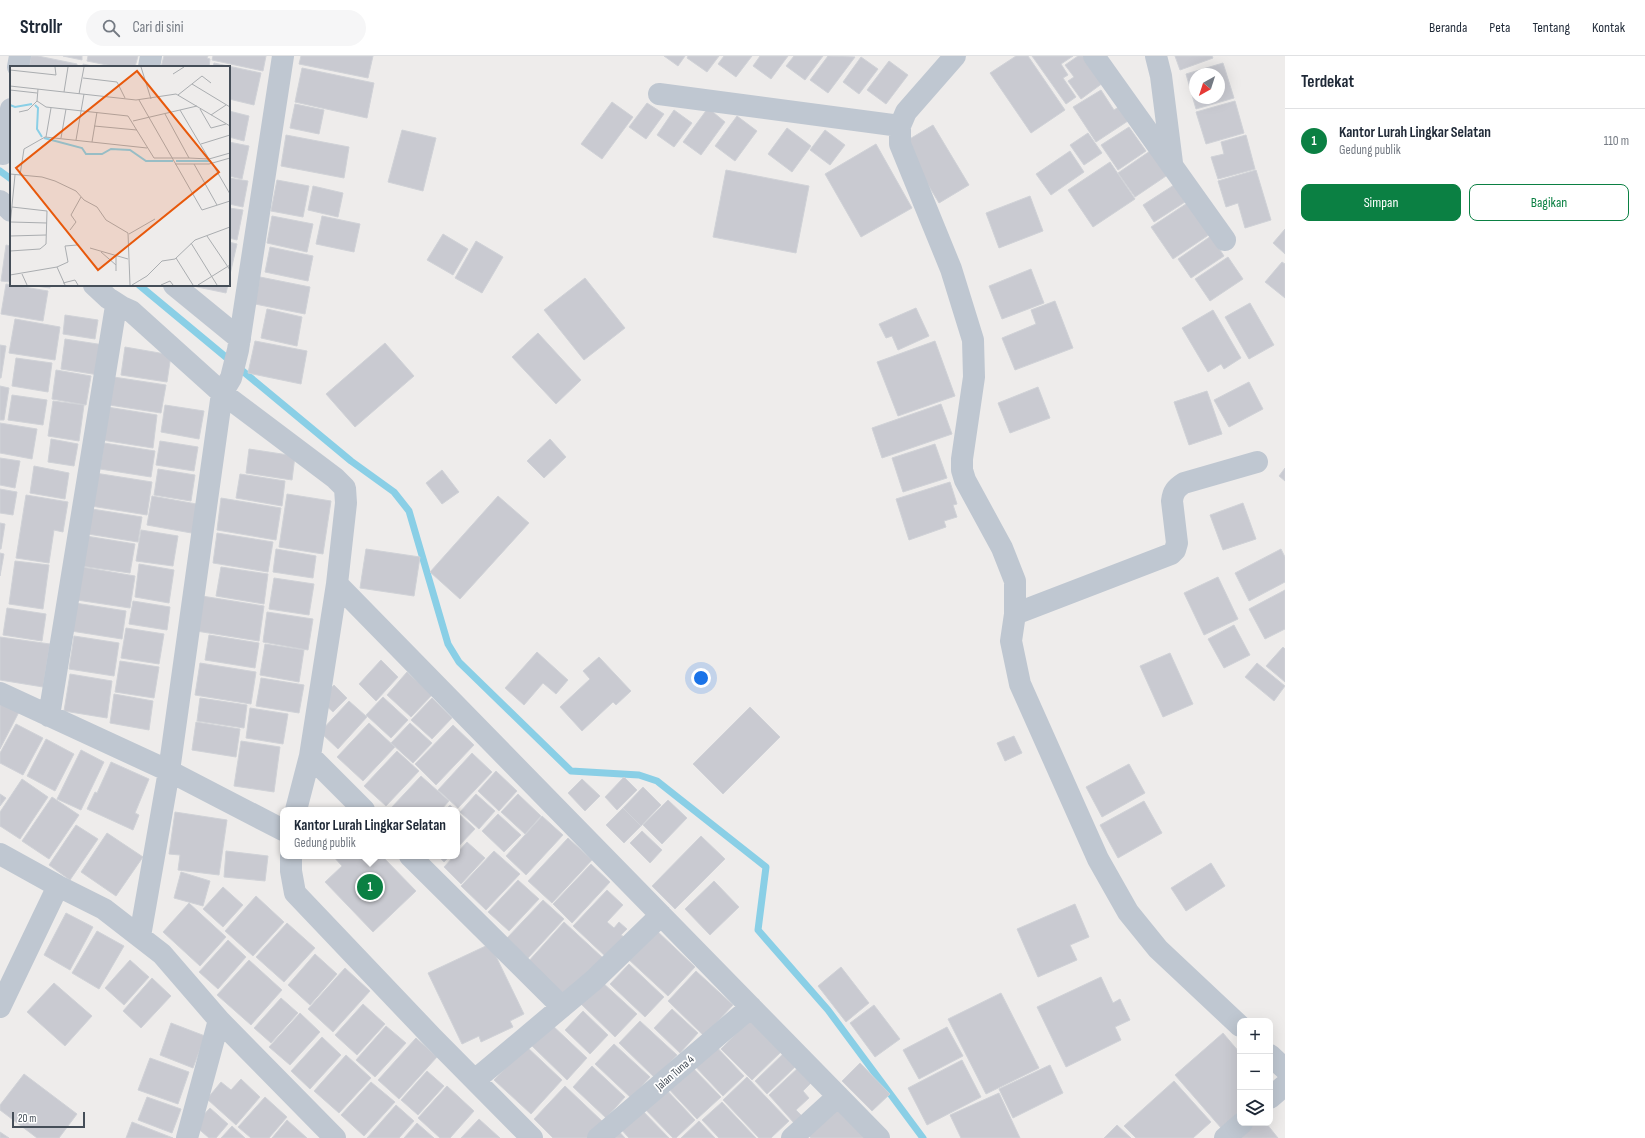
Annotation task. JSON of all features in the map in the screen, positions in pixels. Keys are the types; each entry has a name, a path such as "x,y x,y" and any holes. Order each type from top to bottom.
{"street":[{"path":"18,66 20,56"},
{"path":"149,66 151,56"},
{"path":"140,936 169,771 226,385 239,344 283,56"},
{"path":"955,56 906,112 900,126 900,144 951,269 973,340 974,377 962,470 965,480 1002,548 1015,581 1015,614 1011,641 1020,684 1098,858 1128,912 1158,949 1237,1023"},
{"path":"1095,56 1225,240"},
{"path":"1156,56 1161,76 1172,166"},
{"path":"659,94 900,126"},
{"path":"5,155 10,117"},
{"path":"0,201 10,210"},
{"path":"95,286 108,298 131,311 226,385 345,488 346,503 337,584 310,756 297,807"},
{"path":"175,286 239,344"},
{"path":"49,716 115,312 122,307"},
{"path":"1015,614 1170,554 1175,550 1177,543 1172,500 1173,494 1177,487 1184,483 1257,462"},
{"path":"337,584 879,1138"},
{"path":"0,693 169,771 280,828"},
{"path":"310,756 361,807"},
{"path":"0,854 104,909 162,954 220,1020 335,1138"},
{"path":"291,859 291,871 295,893 532,1138"},
{"path":"413,859 562,1007"},
{"path":"0,1007 58,886"},
{"path":"475,1080 594,980 661,915"},
{"name":"Jalan Tuna 4","path":"598,1138 751,1007"},
{"path":"187,1138 220,1020"},
{"path":"1273,1057 1285,1069"},
{"path":"1273,1095 1285,1085"},
{"path":"792,1138 838,1096"},
{"path":"1225,1138 1239,1126"}],"building":[{"path":"31,56 77,64 77,66 29,66"},
{"path":"63,56 82,56 82,60"},
{"path":"88,56 138,56 135,66 112,66 87,61"},
{"path":"164,56 208,56 207,58 210,59 209,66 161,66"},
{"path":"213,56 266,56 263,71 212,60"},
{"path":"301,56 373,56 368,78 299,64"},
{"path":"664,56 685,56 678,66"},
{"path":"688,56 719,56 707,72 687,58"},
{"path":"724,56 752,56 736,77 718,64"},
{"path":"760,56 788,56 771,79 753,66"},
{"path":"794,56 823,56 805,80 786,66"},
{"path":"828,56 855,57 828,93 810,80"},
{"path":"1016,56 1028,56 1065,110 1031,133 990,73"},
{"path":"1032,56 1073,56 1061,64 1068,75 1063,78 1076,97 1066,104"},
{"path":"1078,56 1090,56 1107,80 1081,99 1068,81 1074,77 1065,65"},
{"path":"1175,56 1212,56 1213,58 1180,70"},
{"path":"861,57 878,69 859,94 843,82"},
{"path":"889,61 908,75 886,104 867,90"},
{"path":"214,63 228,66 213,66"},
{"path":"1223,63 1225,68 1206,68"},
{"path":"230,66 261,73 254,105 230,99"},
{"path":"302,68 374,83 367,118 295,102"},
{"path":"1225,69 1234,98 1225,101"},
{"path":"1189,73 1189,84 1186,74"},
{"path":"1101,90 1114,110 1125,103 1134,117 1096,142 1073,107"},
{"path":"1235,101 1244,133 1206,144 1196,112"},
{"path":"612,102 633,117 602,159 581,144"},
{"path":"647,103 664,114 646,139 629,127"},
{"path":"295,104 324,110 319,134 290,128"},
{"path":"1195,104 1213,104 1196,109"},
{"path":"708,108 725,122 701,155 683,142"},
{"path":"674,110 692,123 674,147 657,135"},
{"path":"230,111 249,116 244,141 230,137"},
{"path":"737,116 757,131 735,161 715,146"},
{"path":"933,125 969,185 939,203 903,143"},
{"path":"1129,127 1146,151 1118,170 1101,145"},
{"path":"787,128 811,146 792,172 768,154"},
{"path":"402,130 436,138 423,191 388,182"},
{"path":"825,130 845,145 830,165 810,150"},
{"path":"1088,133 1102,153 1084,165 1070,145"},
{"path":"286,135 349,147 344,178 281,166"},
{"path":"1246,135 1255,169 1218,179 1211,157 1224,154 1221,142"},
{"path":"230,142 249,146 242,179 230,176"},
{"path":"876,144 912,208 861,237 825,174"},
{"path":"1153,149 1169,174 1135,197 1118,173"},
{"path":"1070,151 1084,172 1051,195 1036,174"},
{"path":"1110,162 1135,199 1093,227 1068,190"},
{"path":"726,170 809,186 796,253 713,237"},
{"path":"1256,170 1271,220 1245,228 1238,203 1226,207 1218,181"},
{"path":"230,178 248,181 243,207 230,204"},
{"path":"277,180 309,186 303,217 271,211"},
{"path":"1174,185 1185,202 1154,222 1143,205"},
{"path":"313,186 343,193 338,217 308,210"},
{"path":"1030,196 1043,231 999,248 986,213"},
{"path":"1189,202 1216,230 1173,259 1151,227"},
{"path":"230,208 243,210 237,240 230,238"},
{"path":"272,216 313,224 307,252 267,243"},
{"path":"322,216 360,224 354,252 316,244"},
{"path":"1285,229 1285,254 1273,243"},
{"path":"443,234 468,249 453,275 427,260"},
{"path":"1211,236 1224,256 1191,278 1178,259"},
{"path":"476,241 503,257 482,293 455,278"},
{"path":"230,242 237,244 230,275"},
{"path":"6,245 10,246 10,282 1,281"},
{"path":"270,247 313,256 308,281 265,272"},
{"path":"1228,257 1243,279 1210,301 1195,279"},
{"path":"1282,262 1285,264 1285,298 1265,282"},
{"path":"1031,269 1044,303 1002,319 989,286"},
{"path":"260,277 310,287 305,314 255,304"},
{"path":"585,278 625,328 584,360 544,310"},
{"path":"6,284 10,286 48,291 43,321 1,314"},
{"path":"35,286 50,286 50,288"},
{"path":"193,286 228,286 226,293"},
{"path":"1055,301 1073,348 1015,370 1002,338 1036,324 1031,310"},
{"path":"1250,303 1274,345 1249,359 1225,317"},
{"path":"916,308 929,336 898,350 892,336 886,338 879,324"},
{"path":"267,309 302,317 297,346 261,338"},
{"path":"1213,310 1241,358 1224,369 1221,364 1208,372 1182,328"},
{"path":"65,315 98,320 95,339 63,334"},
{"path":"15,319 60,327 55,360 9,353"},
{"path":"538,333 581,380 556,404 512,357"},
{"path":"65,339 104,345 99,375 61,369"},
{"path":"255,341 307,351 301,384 248,373"},
{"path":"935,341 955,396 898,416 877,362"},
{"path":"385,343 414,376 355,427 326,394"},
{"path":"0,345 6,346 1,378 0,378"},
{"path":"125,347 171,355 167,382 121,375"},
{"path":"16,358 52,363 48,392 12,386"},
{"path":"56,370 91,376 86,405 52,399"},
{"path":"107,376 166,385 161,413 103,404"},
{"path":"1249,382 1263,409 1229,427 1214,400"},
{"path":"0,386 9,388 4,420 0,420"},
{"path":"1038,387 1050,418 1010,433 998,403"},
{"path":"1207,391 1222,434 1189,445 1174,402"},
{"path":"12,395 47,400 43,425 8,420"},
{"path":"53,401 84,405 79,441 48,436"},
{"path":"941,404 952,434 882,458 872,428"},
{"path":"165,405 204,411 199,439 161,432"},
{"path":"107,407 157,415 153,448 102,440"},
{"path":"0,423 37,429 32,459 0,453"},
{"path":"51,439 78,444 74,466 48,462"},
{"path":"550,439 566,457 544,478 527,461"},
{"path":"160,441 198,447 194,471 156,465"},
{"path":"104,443 155,451 151,477 100,469"},
{"path":"935,444 947,478 903,492 892,458"},
{"path":"249,449 295,456 292,480 246,473"},
{"path":"0,458 20,461 15,488 0,485"},
{"path":"34,466 69,473 65,499 30,493"},
{"path":"1285,468 1285,481 1279,476"},
{"path":"158,469 195,475 191,501 154,495"},
{"path":"442,470 459,492 442,504 426,483"},
{"path":"95,473 152,482 147,515 91,506"},
{"path":"240,474 285,481 282,506 236,498"},
{"path":"950,482 957,504 953,505 957,517 944,521 946,527 909,540 896,499"},
{"path":"0,489 17,492 13,515 0,513"},
{"path":"287,494 331,501 323,554 279,547"},
{"path":"26,495 68,502 63,532 54,530 49,563 16,558"},
{"path":"152,496 202,505 197,534 147,525"},
{"path":"498,496 529,523 460,599 430,572"},
{"path":"221,498 281,508 276,540 217,530"},
{"path":"1243,503 1256,539 1223,550 1210,515"},
{"path":"92,509 142,517 138,542 88,534"},
{"path":"0,523 5,524 1,549 0,549"},
{"path":"141,530 178,536 173,566 136,561"},
{"path":"217,533 273,542 268,572 213,563"},
{"path":"86,536 135,544 130,573 81,566"},
{"path":"276,549 316,556 313,578 273,572"},
{"path":"366,549 420,557 414,596 360,588"},
{"path":"1281,549 1285,557 1285,582 1249,601 1235,573"},
{"path":"0,553 4,554 0,576"},
{"path":"15,561 49,565 43,609 9,604"},
{"path":"139,564 174,570 169,603 135,597"},
{"path":"82,567 135,576 130,608 77,600"},
{"path":"221,567 268,574 264,604 216,596"},
{"path":"1218,577 1238,619 1204,635 1184,593"},
{"path":"274,578 314,584 309,615 269,609"},
{"path":"1285,590 1285,629 1265,639 1249,609"},
{"path":"202,596 264,606 259,641 196,631"},
{"path":"133,601 170,607 167,630 129,624"},
{"path":"75,603 126,611 122,639 71,631"},
{"path":"7,608 46,614 42,641 3,635"},
{"path":"267,612 313,619 308,650 263,642"},
{"path":"1234,625 1250,655 1224,668 1208,639"},
{"path":"126,628 164,634 159,664 121,658"},
{"path":"209,635 259,643 255,668 205,660"},
{"path":"74,636 119,643 114,676 69,669"},
{"path":"0,637 50,644 43,687 0,680"},
{"path":"265,644 304,650 299,682 260,675"},
{"path":"1283,647 1285,649 1285,682 1266,666"},
{"path":"537,652 568,680 556,694 543,683 524,705 505,688"},
{"path":"1170,653 1193,704 1163,717 1140,666"},
{"path":"599,657 631,691 616,705 613,702 582,731 560,707 590,679 583,671"},
{"path":"381,660 398,677 376,701 359,684"},
{"path":"120,661 159,667 154,698 115,692"},
{"path":"200,663 256,672 251,704 195,695"},
{"path":"1257,663 1285,686 1274,701 1245,677"},
{"path":"407,672 432,695 411,717 387,695"},
{"path":"70,674 112,681 107,718 64,711"},
{"path":"261,678 304,685 299,713 256,706"},
{"path":"334,685 347,698 333,712 320,700"},
{"path":"114,694 153,701 149,730 110,723"},
{"path":"383,697 408,720 391,738 366,715"},
{"path":"200,698 247,705 244,728 197,721"},
{"path":"432,698 452,718 432,739 411,720"},
{"path":"0,699 20,710 0,749"},
{"path":"349,701 367,717 338,749 320,732"},
{"path":"750,707 780,737 723,794 693,764"},
{"path":"250,708 288,714 283,744 246,738"},
{"path":"196,722 240,729 236,757 192,750"},
{"path":"369,723 395,747 363,781 337,757"},
{"path":"410,723 432,743 413,763 391,743"},
{"path":"16,724 43,738 23,775 0,763 0,753"},
{"path":"453,725 474,745 436,785 415,764"},
{"path":"1014,736 1022,753 1005,761 997,743"},
{"path":"46,739 74,754 55,791 27,776"},
{"path":"241,741 280,747 274,792 234,786"},
{"path":"81,750 104,762 81,810 57,799"},
{"path":"397,751 419,771 386,806 364,786"},
{"path":"472,753 492,772 459,807 457,807 438,790"},
{"path":"111,762 149,779 135,813 139,815 133,830 87,809 95,792 97,793"},
{"path":"1129,764 1145,793 1102,817 1086,787"},
{"path":"496,771 517,791 499,811 478,791"},
{"path":"421,776 449,801 444,807 392,807"},
{"path":"624,777 637,790 617,810 605,797"},
{"path":"22,779 48,797 20,839 0,826 0,812"},
{"path":"582,779 600,796 585,811 568,793"},
{"path":"643,787 661,805 641,826 623,808"},
{"path":"0,794 6,798 0,806"},
{"path":"476,794 495,811 479,829 460,812"},
{"path":"518,794 541,816 525,834 501,812"},
{"path":"52,797 79,815 49,859 22,841"},
{"path":"668,800 687,818 662,844 643,825"},
{"path":"1144,801 1162,833 1118,858 1100,825"},
{"path":"623,808 641,826 624,843 606,825"},
{"path":"175,812 227,820 219,875 178,870 180,855 169,854"},
{"path":"498,814 521,835 504,852 482,831"},
{"path":"460,815 475,829 460,845"},
{"path":"542,816 563,835 526,875 506,856"},
{"path":"76,825 98,839 70,880 49,865"},
{"path":"642,831 662,850 650,863 630,843"},
{"path":"107,833 143,857 116,896 81,872"},
{"path":"701,836 725,859 675,909 652,886"},
{"path":"568,838 592,860 552,903 528,881"},
{"path":"467,842 485,858 461,884 444,867 451,859 460,859 460,850"},
{"path":"226,851 268,856 265,881 224,877"},
{"path":"494,851 520,874 486,910 461,886"},
{"path":"336,859 385,859 416,891 373,932 325,882 342,866"},
{"path":"1211,863 1225,886 1186,911 1171,888"},
{"path":"591,864 610,882 572,923 553,904"},
{"path":"181,872 210,881 203,906 174,898"},
{"path":"518,880 539,899 509,931 488,912"},
{"path":"714,881 739,907 710,935 685,909"},
{"path":"223,887 243,905 223,927 203,909"},
{"path":"607,890 623,905 607,922 614,928 619,922 627,929 621,935 624,937 606,957 573,926"},
{"path":"256,896 284,922 253,956 225,931"},
{"path":"543,900 564,919 528,958 506,939"},
{"path":"189,903 226,937 200,966 163,932"},
{"path":"1075,904 1089,937 1070,945 1077,960 1038,977 1017,929"},
{"path":"66,913 93,927 70,970 44,955"},
{"path":"564,922 603,958 565,999 527,963"},
{"path":"287,923 315,948 284,982 256,957"},
{"path":"655,929 695,967 668,996 627,958"},
{"path":"97,931 124,946 99,989 72,973"},
{"path":"228,940 246,957 218,989 199,972"},
{"path":"490,944 524,1014 510,1021 513,1027 481,1042 479,1036 462,1044 428,973"},
{"path":"315,954 337,974 310,1005 288,985"},
{"path":"130,960 149,977 124,1005 105,988"},
{"path":"249,960 282,990 251,1025 217,995"},
{"path":"629,964 664,997 645,1017 610,984"},
{"path":"841,967 869,1003 846,1022 818,986"},
{"path":"345,968 370,991 333,1032 308,1009"},
{"path":"696,971 733,1005 704,1036 668,1001"},
{"path":"1101,977 1113,1003 1120,999 1130,1020 1115,1027 1121,1040 1066,1067 1037,1007"},
{"path":"152,978 171,996 141,1028 123,1011"},
{"path":"602,982 637,1014 615,1037 581,1004"},
{"path":"54,983 92,1016 65,1046 27,1012"},
{"path":"1001,993 1039,1068 986,1094 948,1019"},
{"path":"281,998 298,1013 271,1043 254,1028"},
{"path":"363,1004 385,1024 357,1055 335,1035"},
{"path":"874,1005 900,1039 875,1057 850,1023"},
{"path":"672,1009 698,1033 680,1053 654,1028"},
{"path":"583,1011 608,1035 590,1054 565,1030"},
{"path":"300,1013 320,1032 290,1065 269,1047"},
{"path":"746,1013 783,1050 752,1080 721,1049 736,1034"},
{"path":"640,1021 677,1055 655,1078 619,1043"},
{"path":"171,1023 205,1036 193,1068 160,1055"},
{"path":"551,1024 587,1058 567,1080 531,1045"},
{"path":"386,1026 406,1043 375,1077 356,1060"},
{"path":"947,1027 963,1056 919,1079 903,1050"},
{"path":"1223,1033 1237,1049 1237,1116 1222,1129 1175,1075"},
{"path":"322,1037 341,1055 310,1089 291,1071"},
{"path":"416,1038 437,1057 399,1099 378,1080"},
{"path":"712,1042 744,1076 723,1096 691,1062"},
{"path":"614,1044 650,1077 631,1098 595,1064"},
{"path":"526,1046 562,1080 531,1114 494,1080"},
{"path":"785,1052 797,1065 767,1094 755,1081"},
{"path":"346,1055 371,1078 339,1113 314,1091"},
{"path":"150,1058 189,1072 178,1104 138,1090"},
{"path":"962,1060 981,1097 927,1125 908,1088"},
{"path":"688,1063 721,1097 697,1119 665,1085"},
{"path":"860,1063 890,1094 872,1111 842,1081"},
{"path":"1050,1065 1063,1093 1013,1118 999,1089"},
{"path":"592,1066 625,1097 606,1118 573,1087"},
{"path":"800,1066 813,1081 803,1091 809,1098 796,1110 802,1116 794,1123 769,1095"},
{"path":"427,1071 444,1086 418,1115 401,1100"},
{"path":"24,1074 77,1114 59,1138 37,1138 0,1110 0,1105"},
{"path":"747,1077 789,1121 771,1138 759,1138 723,1100"},
{"path":"241,1079 260,1097 236,1125 207,1099 221,1082 231,1090"},
{"path":"1174,1081 1211,1122 1193,1138 1136,1138 1124,1126"},
{"path":"371,1082 395,1102 364,1136 341,1115"},
{"path":"662,1085 695,1120 676,1138 673,1138 641,1105"},
{"path":"447,1086 474,1111 450,1138 440,1138 418,1118"},
{"path":"565,1086 603,1122 588,1138 553,1138 534,1119"},
{"path":"999,1093 1020,1138 961,1138 950,1115"},
{"path":"147,1097 181,1109 172,1133 138,1120"},
{"path":"265,1097 287,1117 269,1138 251,1138 238,1127"},
{"path":"722,1102 756,1138 719,1138 702,1120"},
{"path":"838,1102 874,1138 811,1138 806,1133"},
{"path":"396,1105 414,1121 399,1138 367,1138"},
{"path":"639,1107 669,1138 629,1138 618,1126"},
{"path":"210,1108 228,1124 216,1138 209,1138 194,1125"},
{"path":"479,1119 500,1138 461,1138"},
{"path":"287,1120 307,1138 272,1138"},
{"path":"699,1121 715,1138 681,1138"},
{"path":"132,1122 173,1138 126,1138"},
{"path":"417,1123 434,1138 404,1138"},
{"path":"1117,1125 1131,1138 1104,1138"},
{"path":"232,1126 245,1138 221,1138"},
{"path":"1251,1126 1268,1126 1278,1138 1235,1138"},
{"path":"616,1128 625,1138 605,1138"},
{"path":"0,1132 9,1138 0,1138"}],"waterway":[{"path":"0,171 10,178"},
{"path":"140,286 351,461 394,492 409,511 448,644 459,662 571,771 639,775 657,781 766,867 758,930 828,1010 923,1138"}],"place":[{"name":"Kantor Lurah Lingkar Selatan","path":"370,887"}]}
